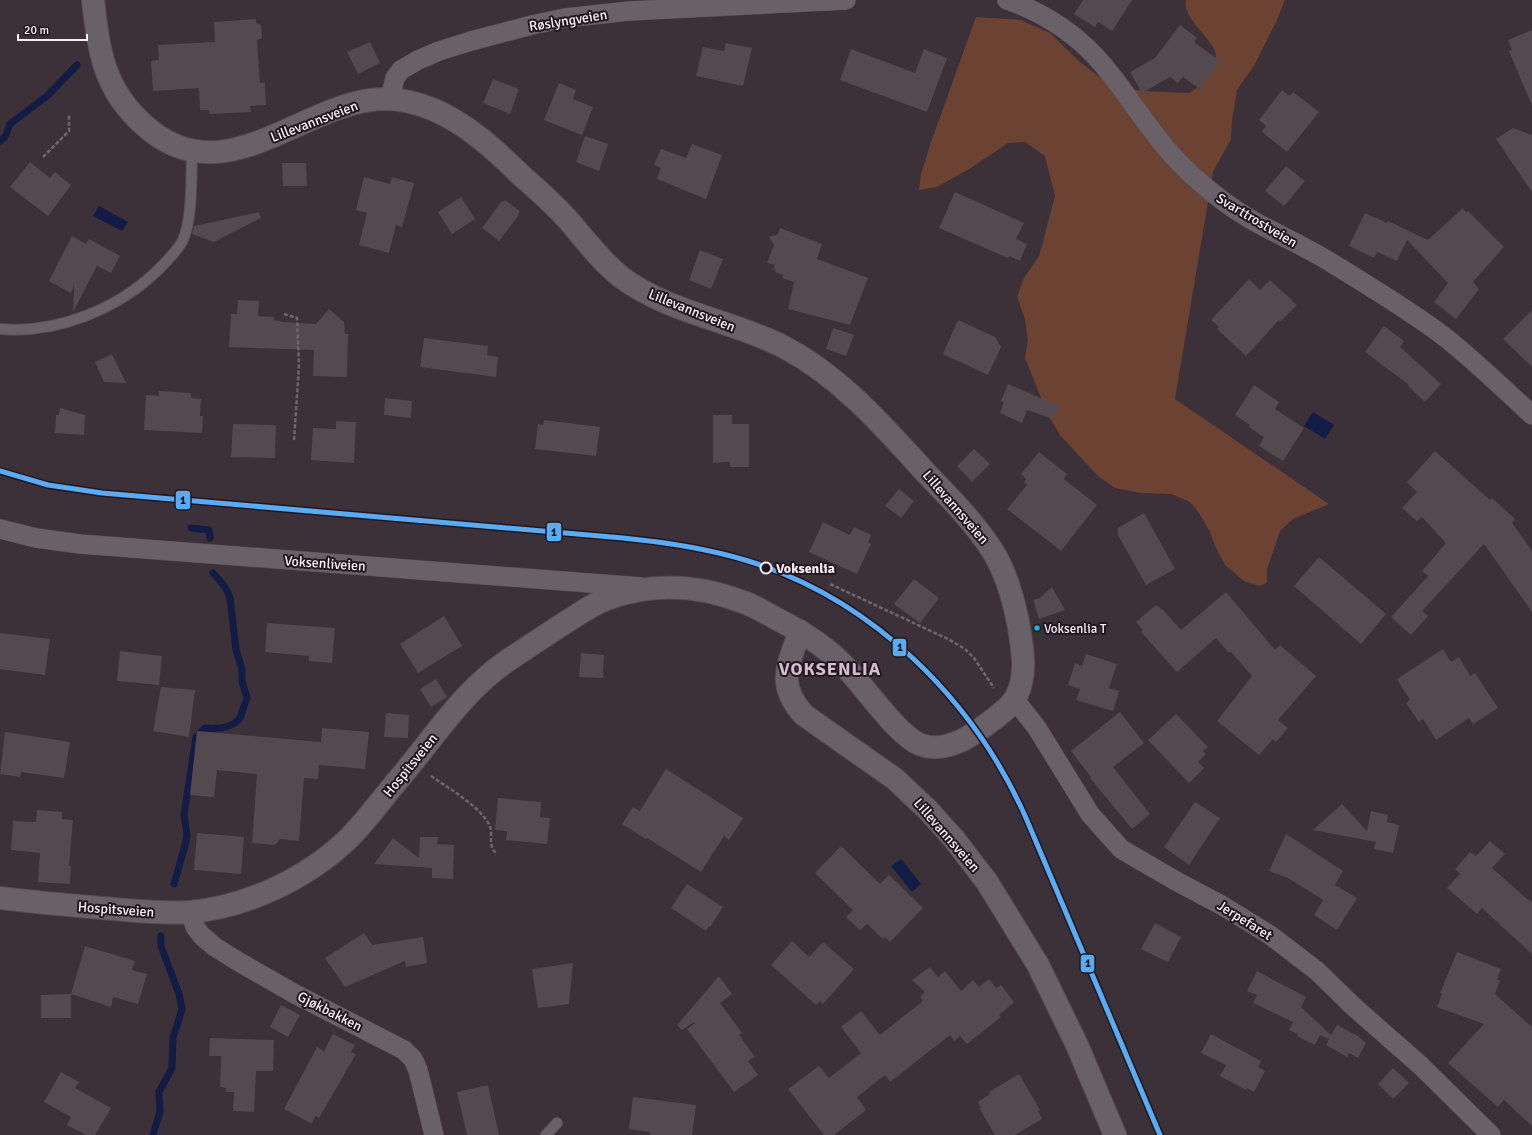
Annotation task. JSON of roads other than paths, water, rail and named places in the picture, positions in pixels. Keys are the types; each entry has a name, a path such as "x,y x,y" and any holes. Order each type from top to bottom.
{"street":[{"name":"Lillevannsveien","path":"93,0 98,42 102,61 109,80 119,97 131,112 160,138 177,147 192,151 217,152 234,150 255,144 347,105 372,100 390,99 420,105 440,112 460,122 478,135 564,216 606,264 630,282 659,300 673,306 763,338 784,348 816,367 847,392 875,418 955,503 979,532 996,556 1010,591 1016,611 1020,636 1022,670 1021,683 1015,700 1001,714 969,736 957,742 939,747 923,746 908,738 847,668 822,645 800,631 788,664 786,675 789,696 795,706 804,715 895,779 954,839 987,882 1038,966 1077,1045 1115,1135"},
{"name":"Røslyngveien","path":"390,99 394,78 401,70 418,60 439,51 471,41 532,25 565,18 629,11 846,0"},
{"name":"Svarttrostveien","path":"1007,0 1026,6 1064,28 1084,46 1104,66 1141,118 1172,155 1217,197 1255,222 1333,263 1417,318 1446,339 1532,415"},
{"name":"Voksenliveien","path":"0,529 36,538 80,544 651,587"},
{"name":"Hospitsveien","path":"0,898 141,912 191,912 232,904 263,893 293,879 322,860 347,840 414,762 457,705 492,671 598,602 624,593 651,587 677,587 707,591 747,603 800,631"},
{"name":"Jerpefaret","path":"1015,700 1037,728 1090,814 1121,849 1176,881 1224,906 1288,948 1317,971 1354,1007 1420,1065 1491,1135"},
{"name":"Gjøkbakken","path":"191,912 196,927 202,936 215,947 295,994 404,1050 412,1059 418,1070 434,1135"}],"lane":[{"path":"0,329 31,328 73,320 99,310 130,292 150,277 170,258 182,241 190,203 192,151"},
{"path":"546,1135 557,1123"}],"water":[{"path":"99,206 128,222 122,231 93,216"},
{"path":"1313,412 1334,425 1325,439 1304,426"},
{"path":"901,859 921,884 912,892 891,866"}],"waterway":[{"path":"0,141 5,137 10,124 47,96 77,65"},
{"path":"191,528 209,530 210,538"},
{"path":"174,884 186,842 187,835 184,815 196,737 205,728 224,728 237,722 240,718 247,698 242,681 242,669 236,650 229,594 213,573"},
{"path":"153,1135 160,1111 159,1092 172,1068 173,1038 182,1009 179,994 161,946 161,936"}],"place":[{"name":"Voksenlia","path":"766,568"},
{"name":"Voksenlia T","path":"1037,628"}],"district":[{"name":"VOKSENLIA","path":"830,669"}]}
